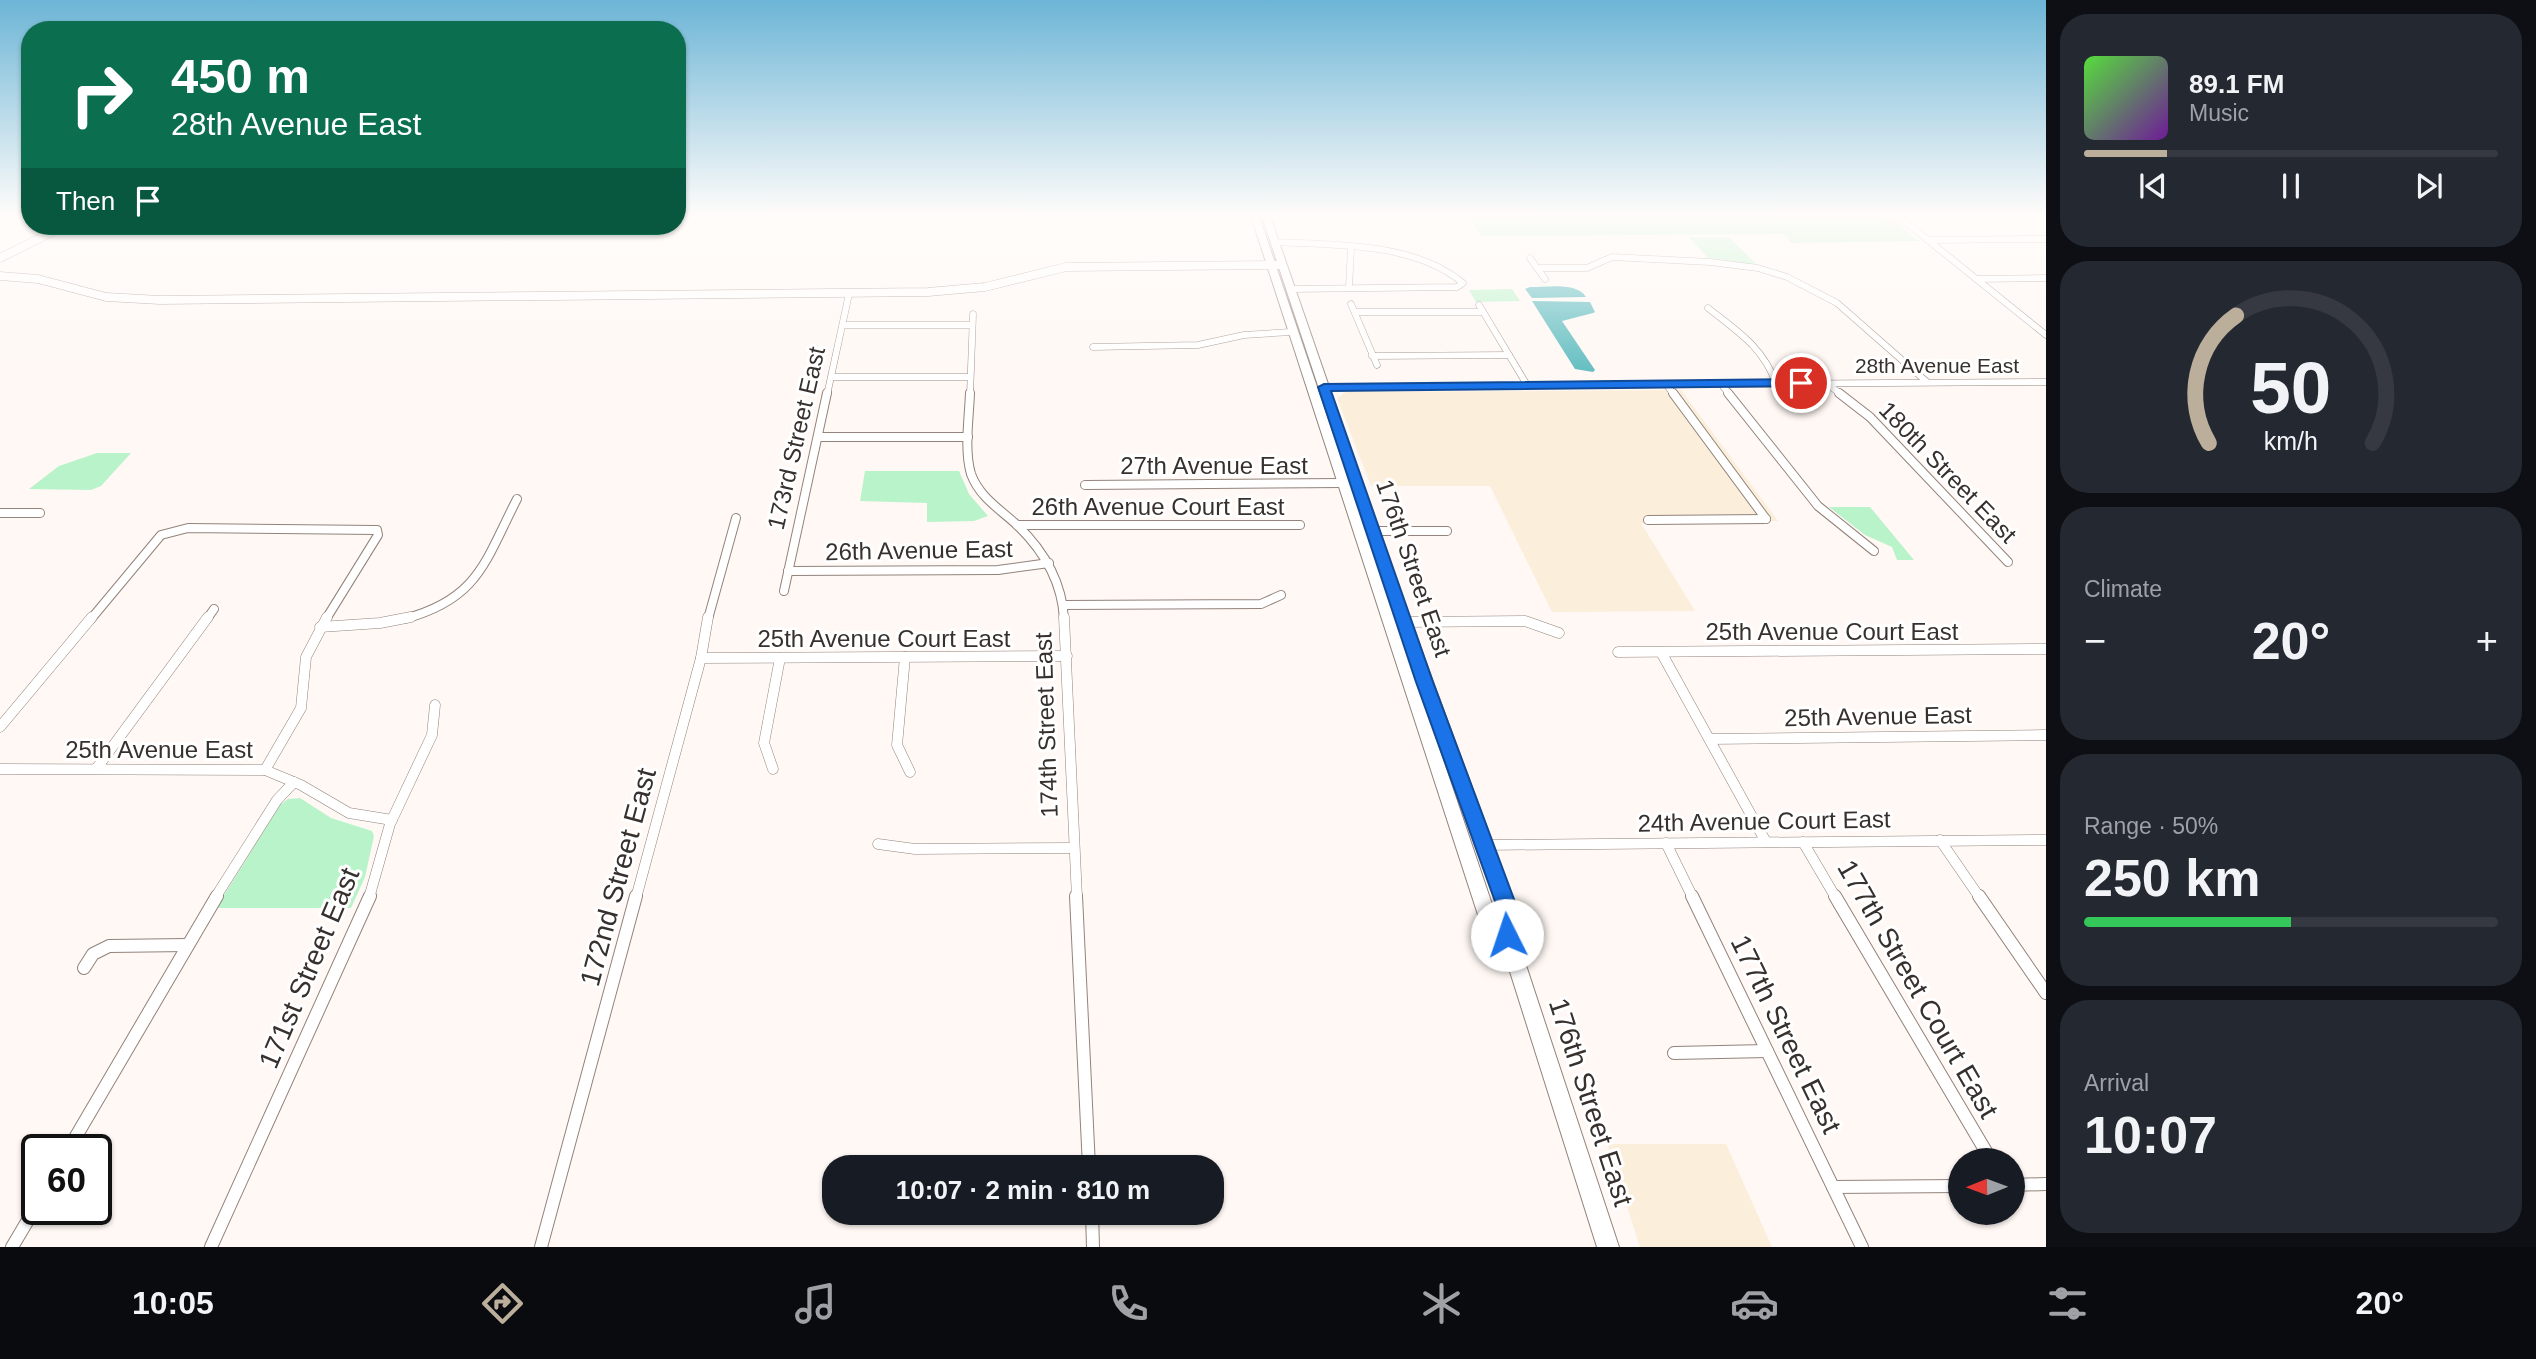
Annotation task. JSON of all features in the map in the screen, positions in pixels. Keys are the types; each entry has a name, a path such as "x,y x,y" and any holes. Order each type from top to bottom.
{"main road":[{"name":"176th Street East","path":"1272,274 1489,921 1507,935"},
{"name":"176th Street East","path":"1285,274 1406,629 1511,918 1507,935 1608,1247"},
{"path":"1299,354 1307,359 1316,384 1324,387"},
{"path":"1372,573 1383,578 1400,632 1406,629"}],"street":[{"path":"0,276 38,279 90,294 134,299 849,294 970,290 1036,274"},
{"path":"1349,288 1350,274"},
{"path":"1290,289 1463,286 1463,283 1451,274"},
{"path":"1542,274 1545,278"},
{"path":"1777,274 1842,304 1927,382"},
{"path":"1970,274 2046,335"},
{"path":"1976,279 2046,278"},
{"name":"173rd Street East","path":"784,590 849,294"},
{"path":"1351,304 1377,365"},
{"path":"1355,312 1481,308 1527,385"},
{"path":"1708,309 1750,341 1767,359 1776,383"},
{"name":"174th Street East","path":"843,325 972,320 969,464 976,484 994,508 1017,525 1049,563 1063,605 1089,1155"},
{"path":"1093,347 1198,345 1244,335 1291,332"},
{"path":"1372,356 1509,355"},
{"path":"831,377 970,377"},
{"name":"28th Avenue East","path":"1324,387 2046,382"},
{"name":"180th Street East","path":"1826,383 1870,417 2008,562"},
{"path":"1648,520 1766,519 1667,384"},
{"path":"1721,384 1818,506 1874,551"},
{"path":"818,437 968,437"},
{"name":"27th Avenue East","path":"1085,485 1343,483"},
{"path":"320,627 393,621 437,607 461,594 474,580 517,499"},
{"path":"0,513 40,513"},
{"name":"172nd Street East","path":"541,1247 701,659 709,614 736,518"},
{"name":"26th Avenue Court East","path":"1017,525 1300,525"},
{"path":"0,727 154,541 167,533 188,528 366,527 377,530 378,536 320,627 306,657 301,708 265,770"},
{"path":"1374,531 1447,531"},
{"name":"26th Avenue East","path":"789,571 998,570 1049,563"},
{"path":"1063,605 1261,604 1281,595"},
{"path":"96,769 214,608"},
{"path":"1406,629 1525,621 1559,633"},
{"name":"25th Avenue Court East","path":"1618,652 2046,649"},
{"path":"1661,652 1766,842"},
{"name":"25th Avenue Court East","path":"701,659 1067,656"},
{"path":"905,657 897,745 910,772"},
{"path":"774,769 764,743 780,658"},
{"name":"171st Street East","path":"211,1247 366,906 377,878 391,820 434,731 437,718 435,705"},
{"name":"25th Avenue East","path":"1710,739 2046,735"},
{"name":"25th Avenue East","path":"0,768 265,770 349,813 391,820"},
{"path":"77,1134 187,945 277,800 293,782"},
{"path":"1940,840 2046,993"},
{"name":"24th Avenue Court East","path":"1483,845 2046,840"},
{"name":"177th Street Court East","path":"1803,842 1984,1148"},
{"name":"177th Street East","path":"1666,843 1862,1247"},
{"path":"878,844 915,849 1074,848"},
{"path":"84,968 93,954 109,946 187,945"},
{"path":"1674,1053 1767,1051"},
{"path":"2025,1185 2046,1184"},
{"path":"1833,1187 1948,1185"},
{"path":"12,1247 25,1225"},
{"path":"1092,1225 1093,1247"}],"shaded area":[{"path":"1681,390 1778,521 1641,523 1695,611 1552,612 1490,486 1371,486 1337,398 1346,392"},
{"path":"1607,1144 1726,1144 1772,1247 1640,1247"}],"green space":[{"path":"1512,289 1520,301 1476,302 1469,290"},
{"path":"97,453 131,453 101,486 91,490 29,489 59,466"},
{"path":"865,471 959,471 969,494 988,516 974,521 927,522 927,503 860,501"},
{"path":"1829,507 1870,507 1914,560 1897,560 1892,547 1865,535"},
{"path":"300,798 331,818 372,831 374,836 365,877 351,908 216,908 280,805 288,799"}],"water":[{"path":"1569,287 1582,292 1586,297 1532,298 1525,289"},
{"path":"1532,301 1590,302 1595,312 1562,321 1595,370 1593,372 1575,369"}],"route":[{"path":"1507,935 1511,918 1424,682 1324,387 1801,383"}]}
